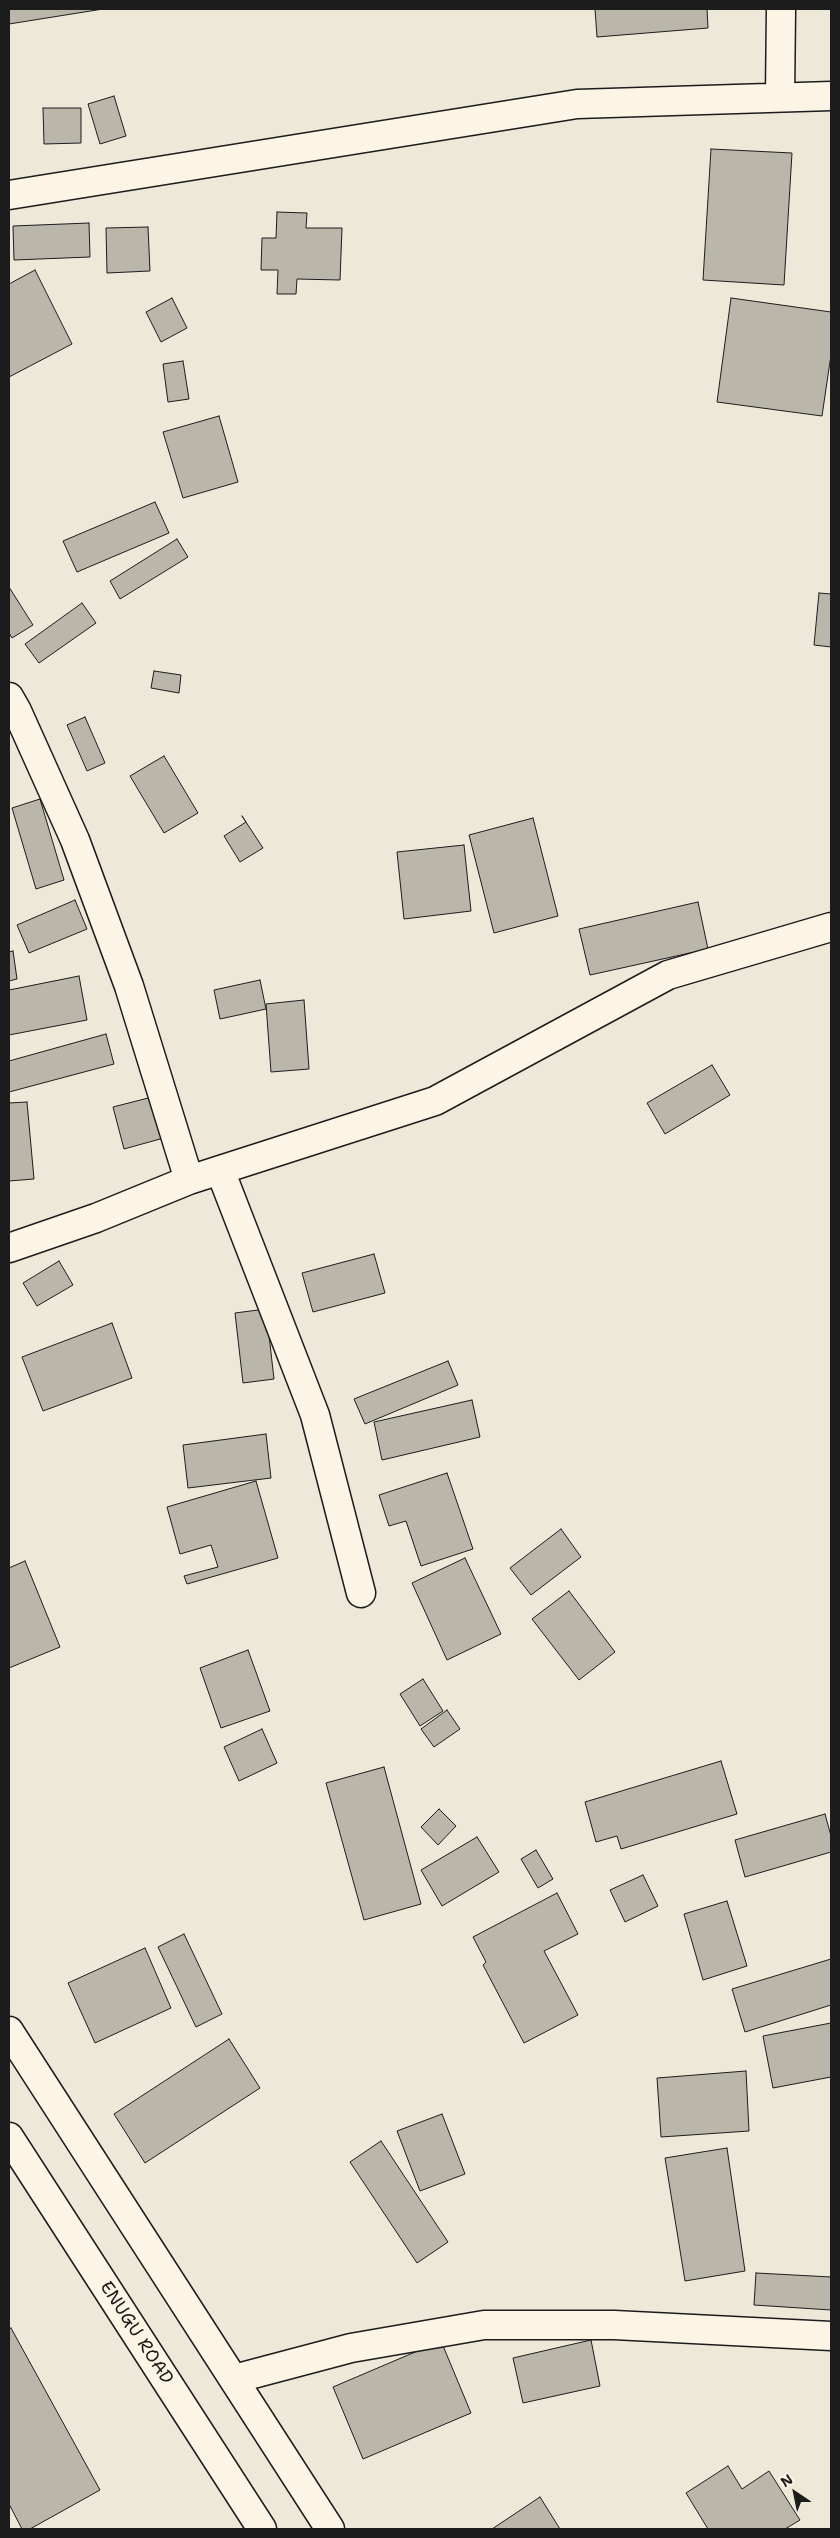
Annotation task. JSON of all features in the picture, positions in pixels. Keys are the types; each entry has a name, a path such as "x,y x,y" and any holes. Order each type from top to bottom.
{"street":[{"path":"780,97 781,9"},
{"path":"9,196 577,104 831,96"},
{"path":"9,697 18,711 75,840 129,986 189,1180"},
{"path":"9,1248 96,1218 189,1180 435,1101 668,975 831,926"},
{"path":"220,1170 315,1415 361,1593"},
{"path":"9,2031 330,2529"},
{"name":"ENUGU ROAD","path":"9,2137 262,2529"},
{"path":"234,2379 351,2348 484,2326 614,2325 831,2336"}],"building":[{"path":"9,9 103,9 9,24"},
{"path":"595,9 707,9 708,28 597,37"},
{"path":"114,96 126,136 100,144 88,104"},
{"path":"43,108 81,108 81,143 44,144"},
{"path":"711,149 792,153 784,285 703,280"},
{"path":"277,212 307,213 306,228 342,228 340,280 297,279 296,294 277,294 278,270 261,270 262,238 276,238"},
{"path":"89,223 90,257 14,260 13,226"},
{"path":"148,227 150,271 107,273 106,228"},
{"path":"35,270 72,344 9,377 9,284"},
{"path":"172,298 187,328 161,342 146,312"},
{"path":"731,298 831,312 831,355 822,416 717,402"},
{"path":"183,361 189,399 168,402 163,364"},
{"path":"219,416 238,482 183,498 163,432"},
{"path":"155,502 169,533 77,572 63,541"},
{"path":"177,539 188,557 120,599 110,581"},
{"path":"9,587 33,625 12,638 9,633"},
{"path":"819,593 831,594 831,647 814,645"},
{"path":"82,603 96,623 39,663 25,644"},
{"path":"154,671 181,675 179,693 151,688"},
{"path":"85,717 105,763 87,771 67,725"},
{"path":"164,756 198,813 164,833 130,776"},
{"path":"40,799 64,880 36,889 12,808"},
{"path":"533,818 558,916 494,933 469,835"},
{"path":"246,822 263,848 240,862 224,836"},
{"path":"464,845 471,911 404,919 397,852"},
{"path":"75,900 87,929 29,953 17,925"},
{"path":"698,902 708,949 590,975 579,929"},
{"path":"13,951 17,979 9,981 9,952"},
{"path":"79,976 87,1020 9,1035 9,990"},
{"path":"260,980 266,1009 220,1019 214,990"},
{"path":"304,1000 309,1069 271,1072 266,1004"},
{"path":"106,1034 114,1064 9,1092 9,1061"},
{"path":"712,1065 730,1095 665,1134 647,1103"},
{"path":"160,1095 171,1136 124,1149 113,1107"},
{"path":"27,1102 34,1179 9,1181 9,1103"},
{"path":"374,1254 385,1293 313,1312 302,1273"},
{"path":"59,1261 73,1285 37,1306 23,1283"},
{"path":"266,1309 274,1379 243,1383 235,1313"},
{"path":"112,1323 132,1378 43,1411 22,1357"},
{"path":"448,1361 458,1385 365,1424 354,1399"},
{"path":"472,1400 480,1437 382,1460 374,1422"},
{"path":"266,1434 271,1478 188,1488 183,1445"},
{"path":"447,1473 473,1549 421,1566 406,1521 389,1526 379,1495"},
{"path":"256,1481 278,1558 187,1584 184,1576 218,1567 211,1545 180,1554 167,1507"},
{"path":"561,1529 581,1557 531,1595 510,1568"},
{"path":"465,1558 501,1634 447,1660 412,1583"},
{"path":"25,1561 60,1647 9,1668 9,1568"},
{"path":"569,1591 615,1652 579,1680 532,1619"},
{"path":"248,1650 270,1711 221,1728 200,1668"},
{"path":"423,1679 443,1711 420,1726 400,1694"},
{"path":"447,1710 460,1729 434,1747 421,1729"},
{"path":"262,1729 277,1763 239,1781 224,1747"},
{"path":"721,1761 737,1814 621,1849 617,1836 596,1842 585,1802"},
{"path":"384,1767 421,1904 364,1920 326,1783"},
{"path":"439,1809 456,1826 438,1845 421,1827"},
{"path":"825,1814 831,1836 831,1852 745,1877 735,1840"},
{"path":"477,1837 499,1872 442,1906 421,1870"},
{"path":"536,1850 553,1879 538,1888 521,1859"},
{"path":"643,1875 658,1906 625,1922 610,1890"},
{"path":"557,1893 578,1934 544,1951 578,2015 524,2043 483,1965 486,1962 473,1937"},
{"path":"727,1901 747,1966 703,1980 684,1914"},
{"path":"184,1934 222,2014 196,2027 158,1947"},
{"path":"145,1948 171,2008 95,2043 68,1983"},
{"path":"831,1959 831,2005 745,2032 732,1989"},
{"path":"831,2023 831,2077 773,2088 763,2036"},
{"path":"229,2039 260,2088 145,2163 114,2114"},
{"path":"746,2071 749,2131 661,2137 657,2078"},
{"path":"442,2114 465,2174 420,2191 397,2131"},
{"path":"381,2141 448,2242 417,2263 350,2162"},
{"path":"727,2148 745,2271 685,2281 665,2158"},
{"path":"756,2273 831,2277 831,2310 754,2305"},
{"path":"11,2328 100,2490 30,2529 22,2529 9,2504 9,2329"},
{"path":"591,2340 600,2386 523,2403 513,2358"},
{"path":"441,2341 471,2413 363,2459 333,2387"},
{"path":"728,2466 742,2489 769,2471 800,2520 785,2529 708,2529 686,2493"},
{"path":"540,2497 560,2529 492,2529"}]}
